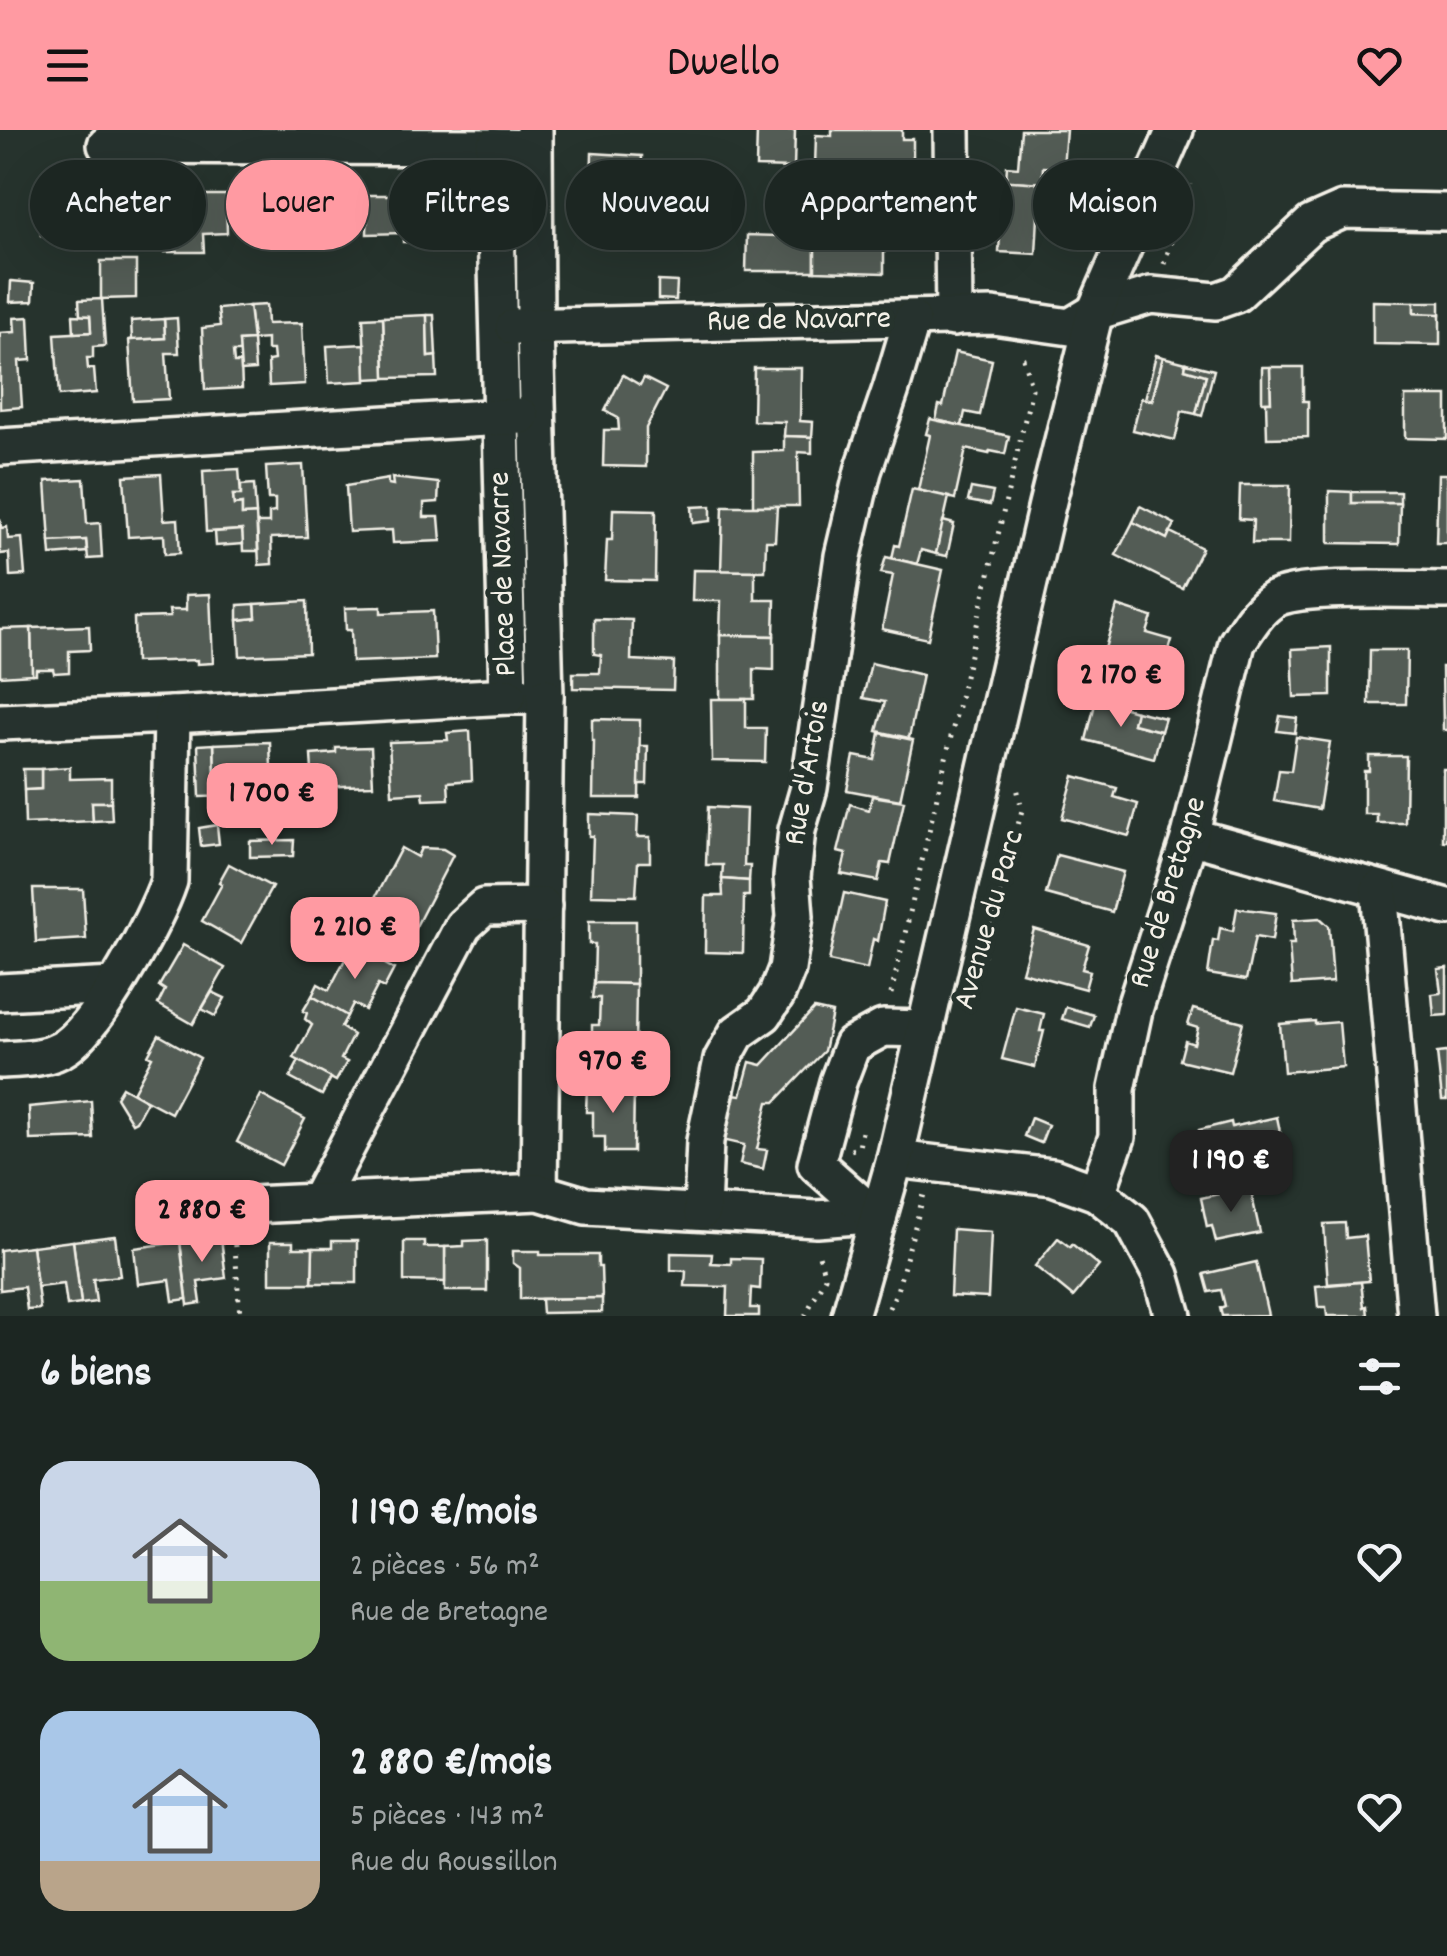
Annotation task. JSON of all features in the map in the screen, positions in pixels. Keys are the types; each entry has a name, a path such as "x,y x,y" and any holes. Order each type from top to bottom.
{"street":[{"path":"952,130 954,318"},
{"name":"Avenue du Parc","path":"850,1316 895,1159 1095,312 1175,130"},
{"path":"106,146 268,137 494,147"},
{"name":"Place de Navarre","path":"534,139 545,696 508,696 494,147 534,139"},
{"path":"1152,295 1216,301 1236,294 1311,224 1342,210 1447,212"},
{"name":"Rue de Navarre","path":"498,328 993,316 1070,327 1095,312 1152,295"},
{"name":"Rue d'Artois","path":"702,1212 706,1141 722,1060 737,1033 764,1014 778,994 787,969 795,916 792,876 797,830 809,788 843,556 863,471 912,319"},
{"path":"0,447 537,415"},
{"name":"Rue de Bretagne","path":"1097,1193 1118,1137 1117,1089 1134,1010 1190,836 1237,643 1255,616 1274,598 1307,590 1447,590"},
{"path":"0,722 508,696"},
{"path":"539,1192 545,696"},
{"path":"0,1060 31,1059 65,1048 89,1025 161,906 169,882 172,716"},
{"path":"1190,836 1447,907"},
{"path":"1379,889 1416,1316"},
{"path":"317,1202 463,926 484,907 543,906"},
{"path":"0,992 114,986"},
{"path":"878,1219 816,1164 852,1046 884,1028 926,1029"},
{"path":"895,1159 1053,1176 1097,1193 1132,1222 1160,1275 1174,1316"},
{"path":"252,1205 539,1192 586,1206 878,1219"}],"path":[{"path":"1152,295 1167,250"},
{"path":"884,1028 1032,389 1023,358 994,338 993,316"},
{"name":"Avenue du Parc","path":"971,976 983,958 1022,810 1014,771"},
{"path":"816,1164 859,1147 866,1110"},
{"path":"885,1316 918,1222 931,1163"},
{"path":"240,1316 233,1218 252,1205"}],"building":[{"path":"757,130 795,130 794,160 765,160 765,167 756,167"},
{"path":"832,130 902,130 902,139 913,139 913,160 815,160 816,135 832,136"},
{"path":"1021,130 1066,130 1064,160 1033,160 1033,182 1013,181 1013,167 1018,167"},
{"path":"592,153 642,156 642,160 592,160"},
{"path":"1013,181 1033,182 1036,254 999,252 1013,250"},
{"path":"206,195 226,195 226,233 206,234"},
{"path":"369,195 389,195 389,233 369,234"},
{"path":"747,235 765,236 765,250 815,250 815,271 746,271"},
{"path":"165,250 204,252 165,252"},
{"path":"815,250 884,250 884,273 815,271"},
{"path":"101,261 136,261 136,298 101,299"},
{"path":"11,281 34,283 33,301 10,302"},
{"path":"658,281 677,282 676,300 658,299"},
{"path":"102,299 105,346 93,347 93,358 87,358 88,369 94,369 96,393 59,396 55,334 91,332 90,316 80,316 79,300"},
{"path":"1373,301 1414,302 1414,313 1440,314 1440,345 1373,344"},
{"path":"1414,302 1440,302 1440,314 1414,313"},
{"path":"266,305 267,324 302,323 305,384 269,386 268,361 274,360 273,350 267,350 267,339 253,340 249,306"},
{"path":"249,306 253,340 239,341 240,352 233,352 234,363 241,363 242,388 205,390 202,328 220,326 218,309"},
{"path":"73,315 90,316 91,332 74,333"},
{"path":"427,315 428,357 436,356 437,377 385,378 383,317"},
{"path":"427,315 434,315 436,356 428,357"},
{"path":"29,317 31,360 19,361 22,407 0,409 0,333 15,332 14,318"},
{"path":"383,317 385,378 366,379 363,318"},
{"path":"177,318 179,353 166,353 169,399 133,401 129,340 165,338 164,319"},
{"path":"164,319 165,338 132,340 131,321"},
{"path":"253,340 255,370 241,371 239,341"},
{"path":"365,344 366,381 329,383 327,346"},
{"path":"955,352 992,360 980,415 965,412 962,426 936,420"},
{"path":"1156,355 1163,357 1152,401 1145,399"},
{"path":"1163,357 1186,363 1185,369 1206,375 1196,414 1182,411 1175,440 1133,430 1141,398 1152,401"},
{"path":"1186,363 1214,370 1202,416 1196,414 1206,375 1185,369"},
{"path":"1262,367 1270,367 1271,402 1262,402"},
{"path":"1270,367 1303,367 1308,437 1267,438"},
{"path":"754,368 801,368 800,421 813,422 812,437 784,436 785,422 753,421"},
{"path":"623,375 640,385 644,378 666,389 646,428 646,467 603,466 604,430 619,430 618,418 605,411"},
{"path":"1405,396 1447,396 1447,439 1405,438"},
{"path":"930,419 1009,436 1005,454 966,449 955,499 918,490"},
{"path":"784,436 812,437 812,453 798,452 799,506 753,506 753,452 784,451"},
{"path":"303,465 307,537 271,538 272,564 259,565 257,523 269,523 269,513 275,512 275,499 268,499 266,467"},
{"path":"239,469 241,495 233,495 234,505 242,504 242,515 256,514 258,551 243,551 242,530 206,532 203,471"},
{"path":"161,474 164,520 178,519 180,553 165,554 164,535 128,537 124,476"},
{"path":"1438,474 1447,474 1447,543 1436,543"},
{"path":"392,478 439,483 438,502 424,503 424,517 439,517 441,541 393,543 392,530 349,532 346,486 388,479 388,484 393,485"},
{"path":"84,479 87,524 100,523 102,558 88,559 86,540 50,542 46,481"},
{"path":"254,484 256,514 242,515 242,504 234,505 233,495 241,495 241,485"},
{"path":"1240,485 1290,485 1289,543 1252,543 1253,520 1239,519"},
{"path":"971,488 993,492 990,505 968,501"},
{"path":"912,489 949,497 936,554 921,550 917,564 892,558 895,545 899,546"},
{"path":"1329,491 1352,492 1352,503 1400,503 1399,544 1329,543"},
{"path":"1352,492 1400,492 1400,503 1352,503"},
{"path":"711,506 711,521 693,523 692,507"},
{"path":"723,506 777,506 775,541 766,541 765,571 721,571"},
{"path":"1140,506 1175,524 1167,539 1133,522"},
{"path":"613,509 656,510 655,581 605,580"},
{"path":"0,518 1,528 7,527 8,539 22,538 25,575 10,576 9,553 0,554"},
{"path":"943,521 954,524 947,556 936,554"},
{"path":"1133,522 1167,539 1170,532 1202,548 1182,588 1116,555"},
{"path":"242,530 243,544 216,546 215,532"},
{"path":"86,540 87,552 51,555 50,542"},
{"path":"886,557 943,570 928,639 882,629 893,575 881,573"},
{"path":"693,570 755,571 755,600 775,600 774,636 720,635 721,601 692,601"},
{"path":"210,594 213,663 135,662 134,618 170,617 169,610 186,610 186,595"},
{"path":"307,601 308,653 240,656 238,620 256,618 255,604"},
{"path":"255,604 256,618 238,620 238,605"},
{"path":"1117,606 1152,617 1147,633 1172,640 1162,673 1103,656"},
{"path":"381,607 381,613 433,611 435,659 352,662 351,630 346,630 345,608"},
{"path":"594,619 632,620 631,660 674,662 673,690 573,688 573,673 600,673 601,655 594,654"},
{"path":"89,626 90,650 69,651 69,672 36,669 36,674 32,674 31,628"},
{"path":"31,628 32,674 0,676 0,629"},
{"path":"720,635 774,636 774,670 754,669 754,699 720,699"},
{"path":"1331,647 1331,696 1294,697 1292,649"},
{"path":"1370,650 1407,650 1406,704 1369,704"},
{"path":"871,663 922,675 909,738 877,731 885,702 863,698"},
{"path":"1442,667 1447,667 1447,730 1443,730"},
{"path":"711,699 746,699 746,728 766,728 765,762 712,761"},
{"path":"1096,700 1136,711 1133,724 1161,731 1154,758 1086,740"},
{"path":"1136,711 1165,718 1161,731 1133,724"},
{"path":"1280,716 1297,718 1295,733 1277,731"},
{"path":"592,719 640,720 639,798 593,798"},
{"path":"470,731 472,780 448,782 449,799 424,800 423,792 392,794 389,742 448,740 447,733"},
{"path":"880,733 913,740 900,800 847,790 854,756 875,760"},
{"path":"1296,737 1330,742 1319,809 1274,801 1279,770 1291,771"},
{"path":"270,742 272,795 232,796 232,783 215,783 214,744"},
{"path":"214,744 215,783 232,783 232,796 200,797 198,745"},
{"path":"640,746 648,746 647,784 639,784"},
{"path":"371,747 373,785 313,787 311,755 336,753 336,748"},
{"path":"1369,756 1406,756 1405,823 1377,823 1377,814 1364,814 1364,771 1369,771"},
{"path":"70,767 70,779 111,778 111,802 92,802 93,821 25,824 24,790 41,789 41,769"},
{"path":"23,769 41,769 41,789 24,790"},
{"path":"1443,769 1447,769 1447,841 1443,841"},
{"path":"1074,776 1117,788 1114,797 1138,804 1129,836 1062,818"},
{"path":"872,796 904,801 890,864 882,863 878,881 841,874 846,854 838,852 850,804 869,810"},
{"path":"92,802 111,802 112,820 93,821"},
{"path":"708,807 746,809 744,866 750,866 749,881 722,879 723,865 706,865"},
{"path":"589,814 638,816 637,837 650,837 650,862 638,862 636,896 591,895 593,836 589,836"},
{"path":"217,825 219,844 201,846 199,828"},
{"path":"294,840 293,856 250,857 250,841"},
{"path":"401,848 417,857 421,848 443,849 453,855 414,930 370,907"},
{"path":"1057,855 1123,872 1112,912 1046,894"},
{"path":"229,864 272,887 241,943 202,921"},
{"path":"722,879 749,881 749,896 744,896 743,953 705,952 706,896 723,896"},
{"path":"33,889 83,889 86,939 36,942"},
{"path":"844,893 885,902 878,941 873,939 867,969 829,961"},
{"path":"1237,908 1276,913 1272,940 1255,937 1246,980 1208,974 1213,940 1218,941 1220,928 1233,931"},
{"path":"1320,918 1329,926 1333,982 1292,985 1289,944 1294,944 1293,920"},
{"path":"589,921 636,921 636,984 594,983 595,944 589,944"},
{"path":"1034,929 1089,945 1082,969 1090,971 1085,989 1022,972"},
{"path":"183,945 225,968 193,1024 158,1004 165,990 159,986"},
{"path":"352,946 394,969 384,988 378,985 365,1010 353,1004 347,1016 312,996 318,984 329,990"},
{"path":"1447,968 1447,1015 1434,1016 1432,994 1441,993 1438,969"},
{"path":"594,983 636,984 635,1050 592,1049 592,1025 599,1025 600,998 592,998"},
{"path":"212,992 225,998 215,1016 202,1009"},
{"path":"312,996 347,1016 341,1027 353,1035 341,1059 347,1062 336,1081 294,1058 312,1025 303,1011"},
{"path":"1016,1007 1044,1014 1035,1067 1002,1059"},
{"path":"1066,1007 1094,1015 1090,1027 1062,1019"},
{"path":"814,1009 832,1013 824,1051 775,1102 768,1102 757,1149 767,1150 763,1169 740,1164 744,1145 722,1140 732,1094 741,1095 750,1062 762,1065"},
{"path":"1193,1009 1243,1022 1230,1072 1180,1060 1185,1041 1194,1044 1198,1028 1188,1025"},
{"path":"1339,1022 1343,1067 1284,1072 1280,1024"},
{"path":"159,1035 200,1058 171,1113 133,1093"},
{"path":"1447,1052 1447,1100 1442,1100 1437,1053"},
{"path":"299,1061 331,1078 322,1095 290,1078"},
{"path":"122,1087 147,1101 132,1123 116,1097"},
{"path":"587,1087 634,1087 633,1152 605,1152 605,1137 593,1137 593,1112 586,1112"},
{"path":"261,1095 305,1119 281,1165 237,1142"},
{"path":"91,1101 93,1138 30,1140 29,1107"},
{"path":"1277,1117 1284,1151 1207,1168 1199,1130"},
{"path":"1031,1118 1048,1125 1041,1143 1024,1136"},
{"path":"1250,1187 1260,1233 1216,1242 1212,1226 1207,1227 1201,1198"},
{"path":"1345,1223 1346,1238 1365,1236 1369,1281 1328,1284 1324,1224"},
{"path":"953,1229 991,1232 988,1298 950,1296"},
{"path":"115,1236 120,1276 93,1279 96,1302 81,1304 73,1241"},
{"path":"221,1238 226,1278 198,1282 201,1303 188,1305 180,1242"},
{"path":"1058,1238 1099,1266 1073,1297 1035,1266"},
{"path":"487,1240 487,1291 445,1291 445,1247"},
{"path":"73,1241 81,1304 67,1306 64,1284 37,1287 32,1246"},
{"path":"332,1241 357,1241 357,1283 312,1283 313,1248 332,1248"},
{"path":"404,1241 424,1241 424,1247 445,1247 445,1282 404,1281"},
{"path":"180,1242 187,1299 173,1301 170,1280 138,1284 134,1248"},
{"path":"270,1242 293,1242 293,1248 313,1248 312,1283 270,1283"},
{"path":"32,1246 40,1309 27,1310 24,1287 0,1290 0,1250"},
{"path":"513,1251 598,1255 602,1298 520,1299 520,1268 513,1263"},
{"path":"671,1253 712,1254 711,1263 731,1264 731,1258 761,1259 760,1289 751,1288 750,1308 759,1308 759,1316 727,1316 728,1287 685,1286 686,1271 671,1270"},
{"path":"1256,1262 1268,1315 1222,1316 1220,1308 1225,1306 1221,1290 1209,1292 1204,1274"},
{"path":"1361,1282 1368,1316 1327,1316 1326,1307 1318,1307 1316,1286"},
{"path":"602,1298 602,1312 542,1313 541,1299"}]}
